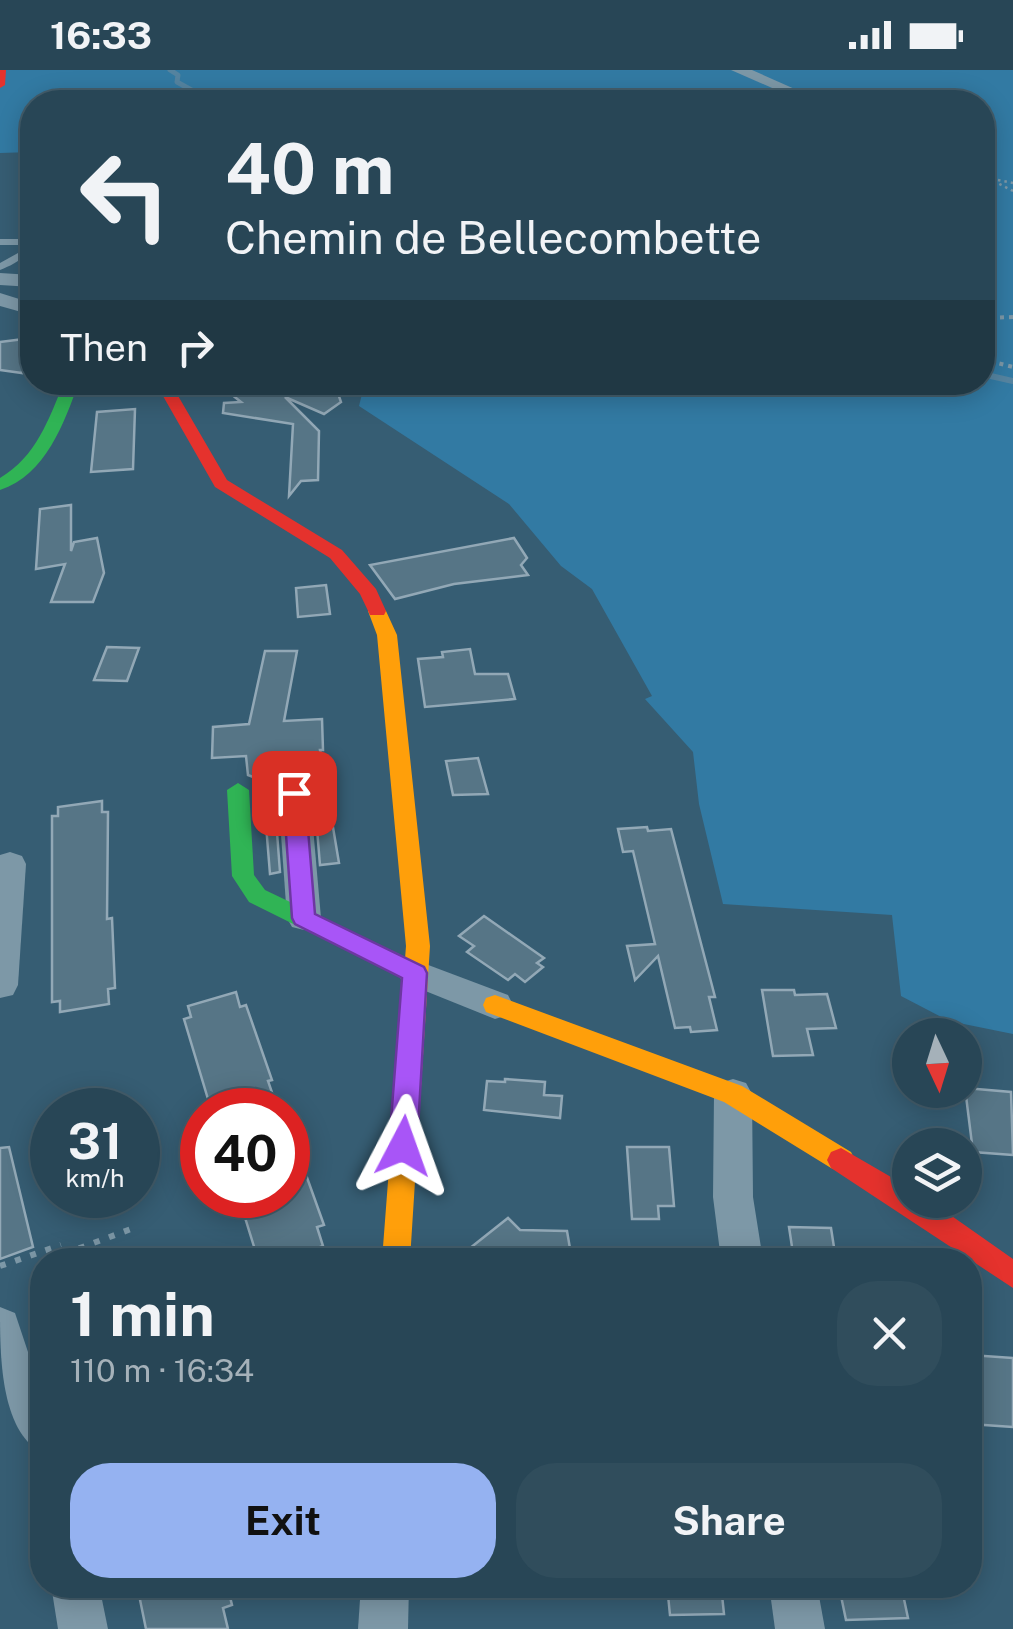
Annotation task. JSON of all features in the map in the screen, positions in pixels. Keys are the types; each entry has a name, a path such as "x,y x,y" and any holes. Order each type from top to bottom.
{"street":[{"path":"0,86 1,70"},
{"path":"740,70 788,90"},
{"path":"0,485 20,478 34,466 66,395"},
{"path":"170,395 222,483 336,554 369,593 387,634 418,946 397,1248"},
{"path":"238,790 244,876 256,896 415,973 732,1094 975,1248"},
{"path":"294,793 304,918"},
{"path":"0,985 10,864"},
{"path":"732,1094 733,1198 740,1248"},
{"path":"982,1253 1013,1274"},
{"path":"0,1327 24,1407 30,1415"},
{"path":"77,1598 83,1629"},
{"path":"383,1629 384,1598"},
{"path":"795,1598 800,1629"}],"path":[{"path":"995,179 1013,184"},
{"path":"995,179 1013,191"},
{"path":"79,1248 131,1228"},
{"path":"50,1248 61,1244"},
{"path":"0,1266 30,1255"}],"shaded area":[{"path":"0,70 1013,70 1013,1034 982,1028 982,1018 943,1018 901,996 892,915 723,904 699,804 693,752 645,699 652,696 592,589 561,566 509,504 359,406 362,395 995,395 995,90 20,90 20,152 0,153"}],"building":[{"path":"20,340 20,373 0,370 0,342"},
{"path":"232,395 339,395 341,402 324,414 285,397 319,431 318,480 301,481 289,496 293,424 223,413 224,403 241,402"},
{"path":"135,409 133,469 91,472 97,412"},
{"path":"71,505 71,551 74,542 97,538 104,573 93,602 51,602 65,564 36,569 40,509"},
{"path":"514,538 527,558 521,565 528,575 454,584 395,599 370,565"},
{"path":"326,585 330,614 298,617 296,588"},
{"path":"107,647 139,648 127,681 94,680"},
{"path":"470,649 475,674 508,674 515,699 425,707 418,659"},
{"path":"265,651 297,651 284,721 322,719 320,750 339,863 320,865 314,793 306,782 293,779 280,784 274,793 280,872 270,874 263,788 248,775 246,756 212,758 213,727 249,724"},
{"path":"478,758 488,794 453,795 446,761"},
{"path":"102,801 102,812 108,812 107,919 112,918 115,988 108,989 109,1004 60,1012 60,1001 52,1002 52,816 58,816 58,807"},
{"path":"647,827 648,831 671,829 715,997 709,997 717,1030 691,1032 690,1027 675,1028 658,956 635,980 627,946 655,944 633,851 623,852 618,829"},
{"path":"484,916 544,958 537,963 543,967 525,982 515,974 508,980 467,952 474,946 459,936"},
{"path":"762,990 827,994 836,1028 807,1029 813,1055 773,1056"},
{"path":"236,992 240,1007 246,1005 272,1080 268,1081 270,1088 205,1088 184,1019 191,1017 188,1006"},
{"path":"487,1081 545,1082 544,1095 562,1096 560,1118 484,1110"},
{"path":"982,1089 1011,1092 1013,1155 982,1153 982,1128 970,1128 968,1108 982,1108"},
{"path":"9,1147 33,1247 0,1259 0,1148"},
{"path":"627,1147 669,1147 674,1206 658,1206 659,1219 632,1219"},
{"path":"310,1186 324,1225 317,1227 323,1246 254,1248 245,1218 310,1218"},
{"path":"508,1218 520,1230 567,1231 570,1248 470,1248"},
{"path":"789,1227 831,1228 834,1248 792,1248"},
{"path":"982,1356 1013,1358 1013,1427 982,1425"},
{"path":"140,1598 230,1598 232,1605 223,1608 228,1629 146,1629"},
{"path":"668,1598 722,1598 724,1614 670,1615"},
{"path":"841,1598 904,1598 908,1618 846,1620"}],"waterway":[{"path":"170,70 178,75 177,82 191,90"},
{"path":"995,377 1013,381"}],"traffic: fast":[{"path":"0,485 37,454 67,395"},
{"path":"238,790 243,876 257,896 415,973"}],"traffic: slow":[{"path":"377,611 387,635 418,946 397,1248"},
{"path":"495,1005 733,1094 841,1160"}],"traffic: jam":[{"path":"0,85 1,70"},
{"path":"170,395 221,483 336,554 369,593 377,611"},
{"path":"841,1160 975,1248"},
{"path":"982,1253 1013,1275"}],"route":[{"path":"294,793 304,918 415,973 403,1146"}]}
